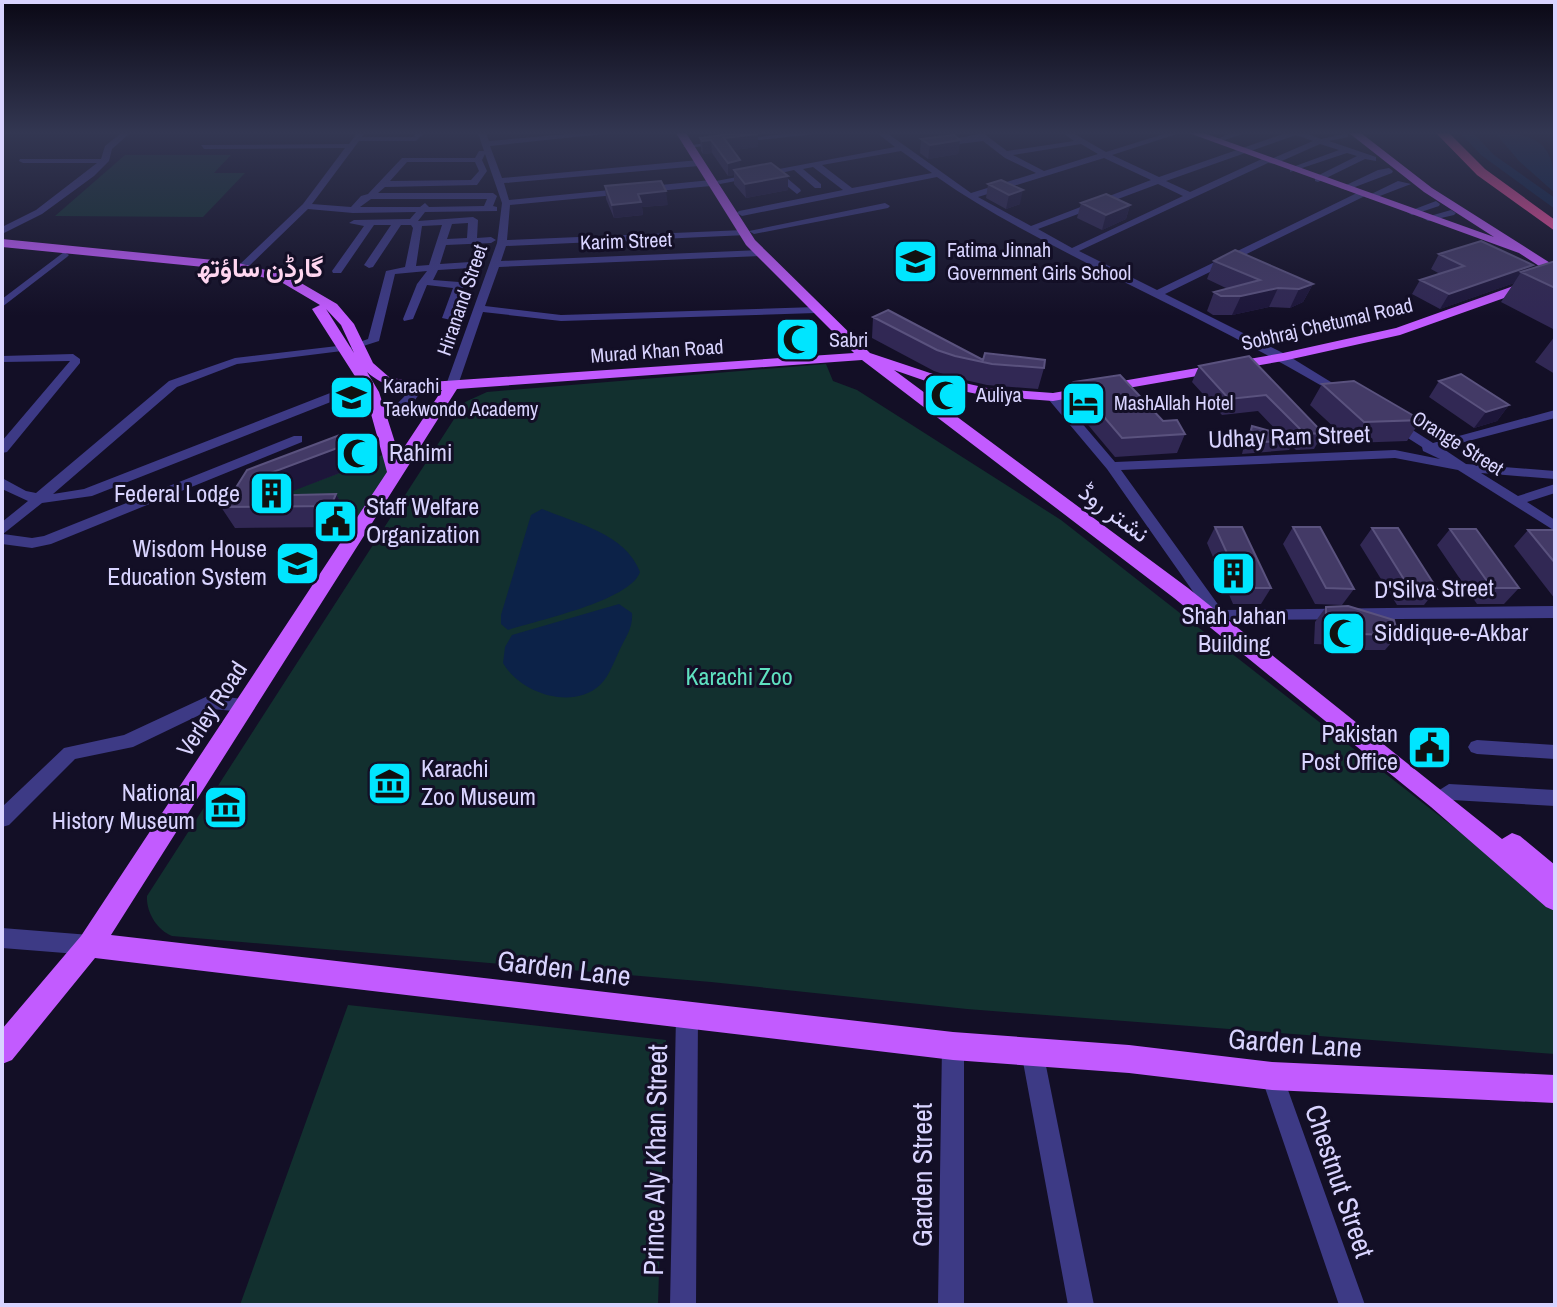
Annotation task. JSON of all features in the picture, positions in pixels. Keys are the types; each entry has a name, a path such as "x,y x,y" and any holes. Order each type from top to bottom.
{"highway":[{"path":"1509,194 1555,227"}],"main road":[{"name":"نشتر روڈ","path":"723,194 761,253 816,310 873,358 1555,880"},
{"name":"نشتر روڈ","path":"725,194 742,213 749,232 873,358 1218,616 1444,796 1555,899"},
{"path":"1360,194 1518,250"},
{"path":"1422,194 1451,213 1497,235"},
{"path":"1434,194 1554,272"},
{"path":"2,245 242,267 285,279 322,300 347,324 352,347 381,417 396,473"},
{"path":"2,245 253,276 292,289 321,310 367,365 384,380 416,387"},
{"name":"Sobhraj Chetumal Road","path":"873,358 948,384 987,392 1053,397 1283,357 1400,331 1554,272"},
{"name":"Murad Khan Road","path":"416,387 873,358"},
{"name":"Verley Road","path":"2,1050 90,945 452,385"},
{"name":"Garden Lane","path":"90,945 953,1046 1032,1051 1272,1076 1555,1089"}],"street":[{"path":"2,231 39,212 62,194"},
{"path":"242,267 315,194"},
{"name":"Hiranand Street","path":"452,385 493,264 506,203 503,194"},
{"path":"506,203 596,194"},
{"path":"742,213 841,194"},
{"path":"967,194 1072,251 1283,357 1354,399"},
{"path":"970,196 977,194"},
{"path":"1030,229 1128,194"},
{"path":"1187,194 1191,196"},
{"path":"1072,251 1196,194"},
{"path":"1158,293 1371,194"},
{"path":"1385,203 1400,194"},
{"path":"306,206 353,210 491,209 493,196 371,196 364,198 353,210"},
{"path":"410,269 415,223 431,196"},
{"path":"1412,212 1436,204"},
{"path":"443,242 749,232 885,206"},
{"path":"1428,218 1451,213"},
{"path":"354,223 473,220 472,241"},
{"path":"369,265 398,222"},
{"path":"408,319 424,282 434,268 448,222"},
{"path":"337,271 371,223"},
{"name":"Karim Street","path":"493,264 761,253"},
{"path":"2,304 64,255"},
{"path":"2,530 173,384 235,361 352,347 373,341 391,271 470,265"},
{"path":"424,282 459,285 447,318"},
{"path":"477,308 561,318 816,310"},
{"path":"2,359 73,357 76,361 2,449"},
{"path":"381,417 411,399 416,387"},
{"path":"2,482 23,496 38,498 87,493 347,391"},
{"path":"1053,397 1112,466 1218,616"},
{"name":"Orange Street","path":"1377,413 1555,526"},
{"path":"1395,454 1555,414"},
{"path":"2,539 32,543 61,536 298,439"},
{"name":"Udhay Ram Street","path":"1112,466 1395,454 1467,468 1555,475"},
{"path":"1517,501 1555,488"},
{"name":"D'Silva Street","path":"1218,616 1555,612"},
{"path":"2,819 70,753 127,742 210,702 245,705"},
{"path":"1477,747 1555,752"},
{"path":"1444,796 1555,798"},
{"path":"2,938 90,945"},
{"name":"Prince Aly Khan Street","path":"683,1305 687,1016"},
{"name":"Garden Street","path":"951,1305 953,1046"},
{"path":"1032,1051 1081,1305"},
{"name":"Chestnut Street","path":"1272,1076 1352,1305"}],"green space":[{"path":"80,194 225,194 203,217 55,216"},
{"name":"Karachi Zoo","path":"826,364 833,381 857,390 1061,520 1460,832 1555,912 1555,1054 967,1009 711,982 172,936 157,925 148,908 147,896 465,402 487,392"},
{"path":"390,452 396,473 361,527 342,527 347,516 277,497"},
{"path":"348,1005 666,1040 658,1305 240,1305"}],"water":[{"path":"1534,194 1549,194 1555,198 1555,209"},
{"path":"542,509 612,539 624,548 640,572 633,582 602,600 508,630 501,624 501,615 531,515"},
{"path":"619,604 632,613 631,627 606,677 588,693 575,697 547,695 521,683 503,663 505,647 512,635"}],"building":[{"path":"608,194 638,194 641,202 612,205"},
{"path":"1106,194 1130,205 1106,215 1081,203"},
{"path":"1481,241 1533,265 1449,294 1420,280 1464,266 1439,254"},
{"path":"1235,250 1313,284 1299,289 1278,288 1241,296 1221,296 1214,292 1260,280 1214,261"},
{"path":"1555,261 1555,288 1521,272"},
{"path":"888,310 983,360 985,353 1045,360 1044,368 992,364 937,350 873,317"},
{"path":"1249,356 1323,433 1305,434 1266,395 1229,399 1199,366"},
{"path":"1461,374 1509,405 1486,412 1439,381"},
{"path":"1120,375 1163,421 1177,420 1185,434 1122,438 1074,382"},
{"path":"1354,381 1421,420 1364,422 1322,384"},
{"path":"1252,426 1295,438 1295,440 1248,443"},
{"path":"340,435 348,444 265,475 253,496 336,494 331,506 221,507 221,496 235,496 232,494 247,470"},
{"path":"1215,527 1242,527 1271,588 1243,588"},
{"path":"1293,527 1320,527 1354,589 1326,588"},
{"path":"1372,528 1398,528 1437,589 1410,589"},
{"path":"1450,529 1476,529 1519,588 1492,588"},
{"path":"1528,530 1555,530 1555,563"},
{"path":"1348,606 1394,620 1398,635 1356,634 1349,629 1326,628 1326,607"}],"place":[{"name":"Fatima Jinnah Government Girls School","path":"916,261"},
{"name":"Sabri","path":"798,340"},
{"name":"Auliya","path":"945,395"},
{"name":"Karachi Taekwondo Academy","path":"352,397"},
{"name":"MashAllah Hotel","path":"1083,403"},
{"name":"Rahimi","path":"358,453"},
{"name":"Federal Lodge","path":"271,494"},
{"name":"Staff Welfare Organization","path":"335,521"},
{"name":"Wisdom House Education System","path":"298,563"},
{"name":"Shah Jahan Building","path":"1234,574"},
{"name":"Siddique-e-Akbar","path":"1343,633"},
{"name":"Pakistan Post Office","path":"1429,748"},
{"name":"Karachi Zoo Museum","path":"390,783"},
{"name":"National History Museum","path":"226,807"}],"district":[{"name":"گارڈن ساؤتھ","path":"260,268"}]}
